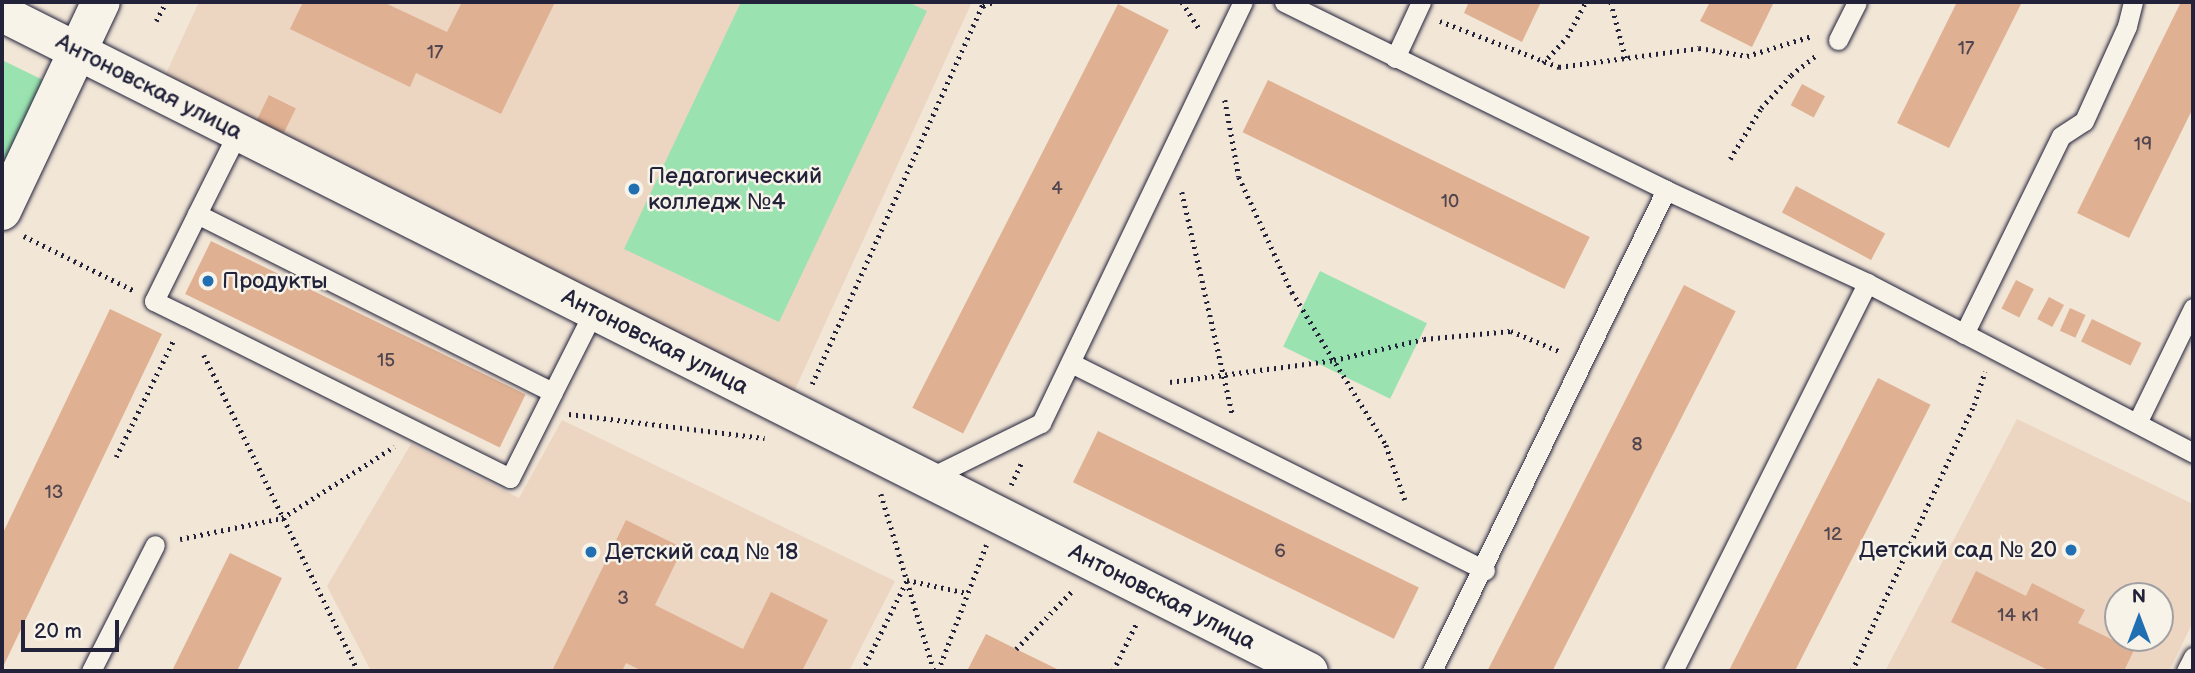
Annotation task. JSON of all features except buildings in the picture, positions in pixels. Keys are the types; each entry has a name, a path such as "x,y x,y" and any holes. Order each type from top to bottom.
{"street":[{"path":"8,221 77,51 101,2"},
{"name":"Антоновская улица","path":"2,13 594,312 786,427 868,449 1309,671"}],"lane":[{"path":"928,479 1041,423 1243,2"},
{"path":"1284,2 1665,190 1867,283 2193,453"},
{"path":"1838,40 1857,2"},
{"path":"1964,334 2060,136 2084,121 2127,26 2133,2"},
{"path":"1395,58 1419,6"},
{"path":"238,132 154,300 185,316 510,478 594,312"},
{"path":"1432,671 1485,570 1665,190"},
{"path":"197,214 553,391"},
{"path":"1673,671 1867,283"},
{"path":"2137,423 2193,308"},
{"path":"1071,363 1485,570"},
{"path":"91,671 156,545"},
{"path":"2186,671 2193,657"}],"path":[{"path":"156,21 166,2"},
{"path":"544,411 786,427 984,4 993,2"},
{"path":"1182,2 1217,56 1239,177 1292,292 1386,446 1419,538"},
{"path":"1542,64 1567,37 1586,2"},
{"path":"1611,2 1626,59"},
{"path":"1419,6 1542,64 1559,67 1699,48 1747,56 1806,35 1838,40"},
{"path":"1730,159 1776,92 1838,40"},
{"path":"1173,150 1240,448"},
{"path":"8,221 154,300"},
{"path":"116,457 185,316"},
{"path":"185,316 359,671"},
{"path":"1122,389 1334,360 1424,339 1511,331 1585,363"},
{"path":"1852,671 1974,405 1993,348"},
{"path":"156,545 282,518 418,432"},
{"path":"868,449 934,671"},
{"path":"1016,649 1098,565"},
{"path":"907,580 967,593"},
{"path":"862,671 907,580"},
{"path":"1113,671 1151,592"}],"shaded area":[{"name":"Педагогический колледж №4","path":"199,2 972,2 792,396 289,143 283,133 296,108 270,95 257,120 245,121 163,80"},
{"name":"Детский сад № 20","path":"2017,419 2193,504 2193,622 2169,671 1885,671"},
{"name":"Детский сад № 18","path":"562,420 895,581 849,671 371,671 327,586 411,444 519,498"}],"green space":[{"path":"741,2 908,2 927,11 779,322 624,249"},
{"path":"2,60 43,80 2,167"},
{"path":"1320,271 1427,323 1390,399 1283,346"}],"place":[{"name":"Педагогический колледж №4","path":"634,189"},
{"name":"Продукты","path":"208,281"},
{"name":"Детский сад № 20","path":"2071,550"},
{"name":"Детский сад № 18","path":"591,552"}]}
